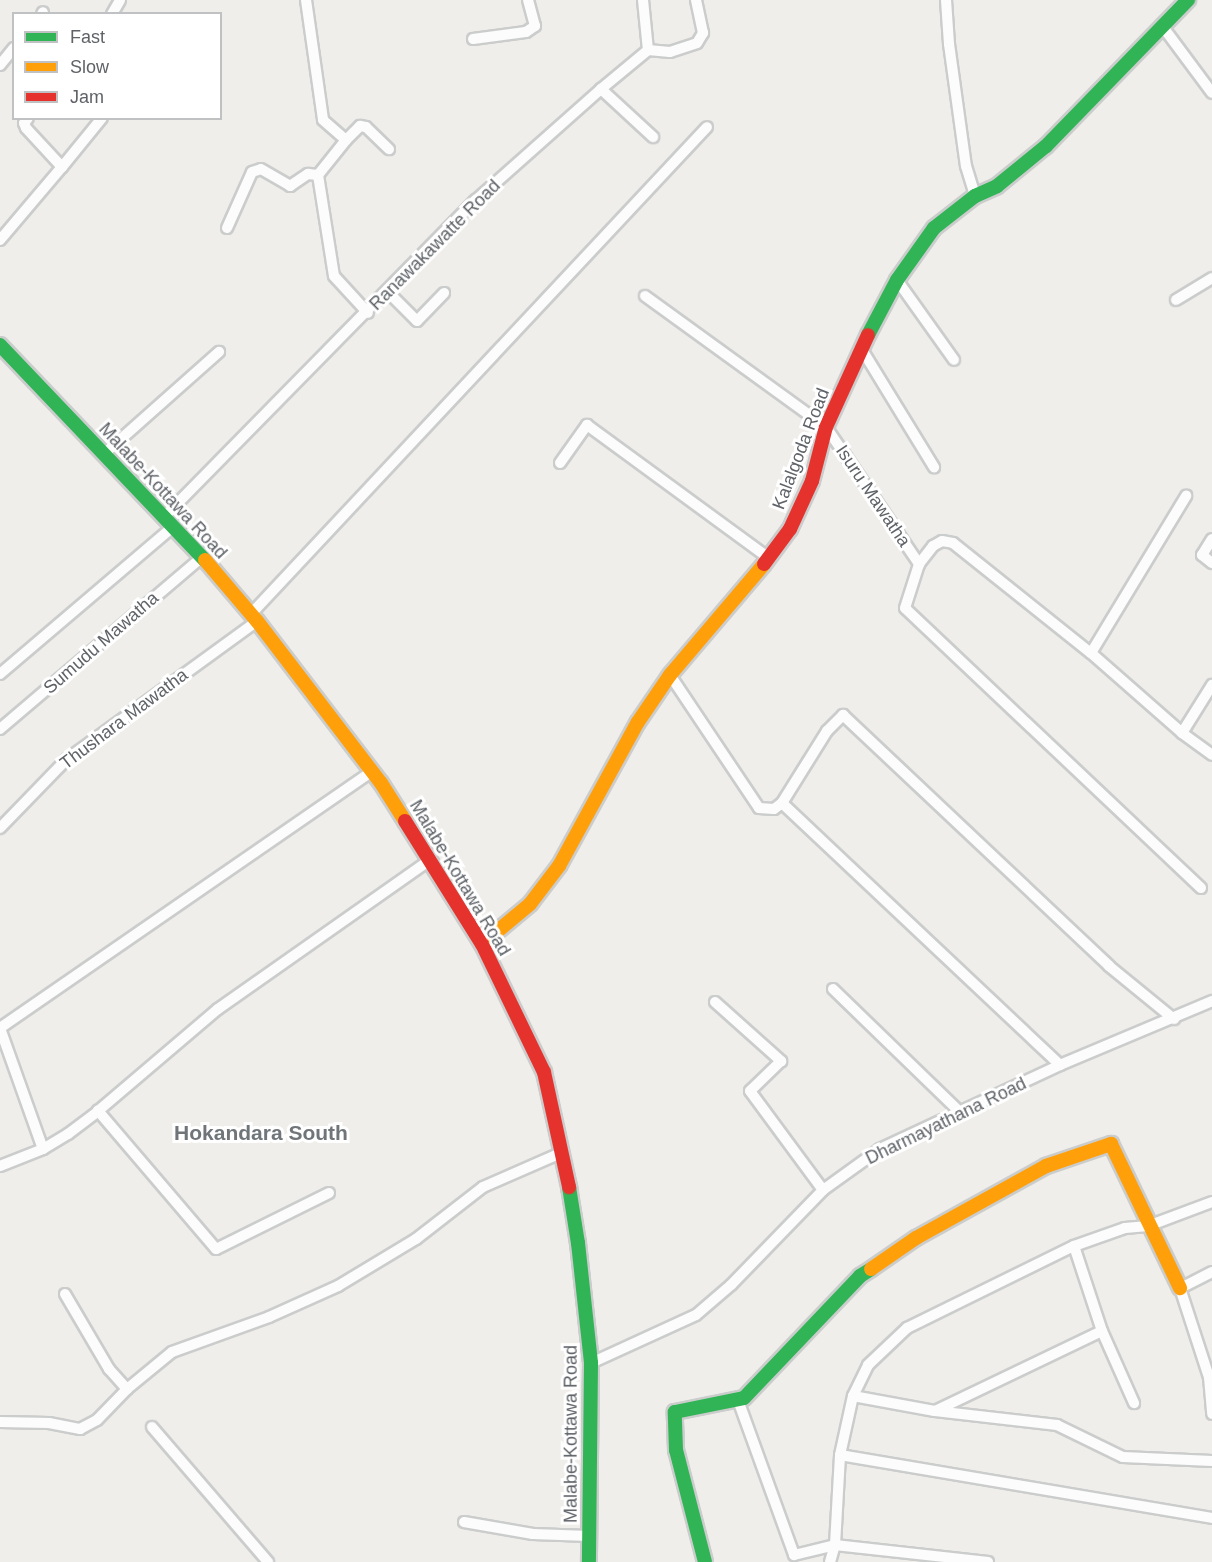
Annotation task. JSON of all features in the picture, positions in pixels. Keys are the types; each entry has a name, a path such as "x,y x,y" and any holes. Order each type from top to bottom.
{"street":[{"path":"306,0 323,120 346,140"},
{"path":"473,39 526,32 535,26 528,0"},
{"path":"643,0 648,50 670,52 697,43 703,33 696,0"},
{"path":"946,0 949,44 966,166 975,196"},
{"name":"Kalalgoda Road","path":"482,944 530,904 559,866 638,722 670,675 769,558 790,529 812,481 826,427 861,348 897,280 934,228 975,196 997,186 1046,146 1188,0"},
{"path":"1163,27 1212,93"},
{"path":"0,65 12,50"},
{"name":"Ranawakawatte Road","path":"0,674 169,522 333,343 368,313 476,200 648,50"},
{"path":"601,89 653,137"},
{"path":"26,120 24,123 26,128 62,166"},
{"path":"0,240 100,120"},
{"path":"368,313 334,276 318,175 360,126 366,127 389,149"},
{"name":"Thushara Mawatha","path":"0,828 66,759 254,617 707,127"},
{"path":"227,228 252,172 261,169 290,186 308,174 318,175"},
{"path":"1176,300 1212,278"},
{"path":"897,280 954,360"},
{"path":"388,292 417,321 444,293"},
{"name":"Isuru Mawatha","path":"645,296 826,427 919,564"},
{"name":"Malabe-Kottawa Road","path":"0,345 202,557 254,617 373,771 482,944 544,1072 563,1152 578,1243 591,1363 589,1562"},
{"path":"861,348 934,467"},
{"path":"104,454 219,352"},
{"path":"560,463 587,425 769,558"},
{"path":"1091,653 1186,496"},
{"path":"1212,539 1202,555 1212,563"},
{"path":"1201,888 905,608 919,564 933,546 942,541 953,543 1091,653 1182,733 1212,755"},
{"name":"Sumudu Mawatha","path":"0,729 202,557"},
{"path":"670,675 759,808 774,809 782,803 827,731 843,715 1109,966 1174,1019"},
{"path":"1182,733 1212,685"},
{"path":"43,1149 0,1028 373,771"},
{"path":"782,803 1060,1065"},
{"path":"0,1166 43,1149 68,1134 218,1009 430,860"},
{"path":"833,989 959,1111"},
{"name":"Dharmayathana Road","path":"591,1363 696,1315 731,1285 823,1190 880,1149 1060,1065 1174,1019 1212,1001"},
{"path":"715,1002 781,1060 750,1091 823,1190"},
{"path":"98,1111 216,1249 329,1193"},
{"path":"705,1562 676,1450 675,1412 744,1398 860,1276 916,1238 1046,1166 1111,1144 1148,1226 1180,1288 1211,1376 1212,1414"},
{"path":"0,1422 49,1423 80,1429 97,1420 127,1389 172,1353 269,1317 338,1286 416,1239 483,1187 563,1152"},
{"path":"830,1562 835,1545 840,1455 853,1396 868,1365 907,1328 1074,1246 1125,1228 1148,1226 1212,1202"},
{"path":"1074,1246 1102,1330 1134,1403"},
{"path":"1180,1288 1212,1272"},
{"path":"65,1294 109,1369 127,1389"},
{"path":"935,1411 1102,1330"},
{"path":"853,1396 935,1411 1057,1425 1123,1457 1212,1461"},
{"path":"738,1400 794,1555 835,1545 988,1562"},
{"path":"152,1427 268,1562"},
{"path":"840,1455 1212,1518"},
{"path":"464,1522 533,1534 589,1536"}],"traffic: fast":[{"path":"868,335 897,280 934,228 975,196 997,186 1046,146 1188,0"},
{"path":"0,345 205,560"},
{"path":"569,1187 578,1243 591,1363 589,1562"},
{"path":"705,1562 676,1450 675,1412 744,1398 860,1276 871,1269"}],"traffic: slow":[{"path":"205,560 257,621 381,783 405,821"},
{"path":"482,944 530,904 559,866 638,722 670,675 764,564"},
{"path":"871,1269 916,1238 1046,1166 1111,1144 1180,1288"}],"traffic: jam":[{"path":"764,564 790,529 812,481 826,427 868,335"},
{"path":"405,821 482,944 544,1072 569,1187"}],"district":[{"name":"Hokandara South","path":"261,1133"}]}
